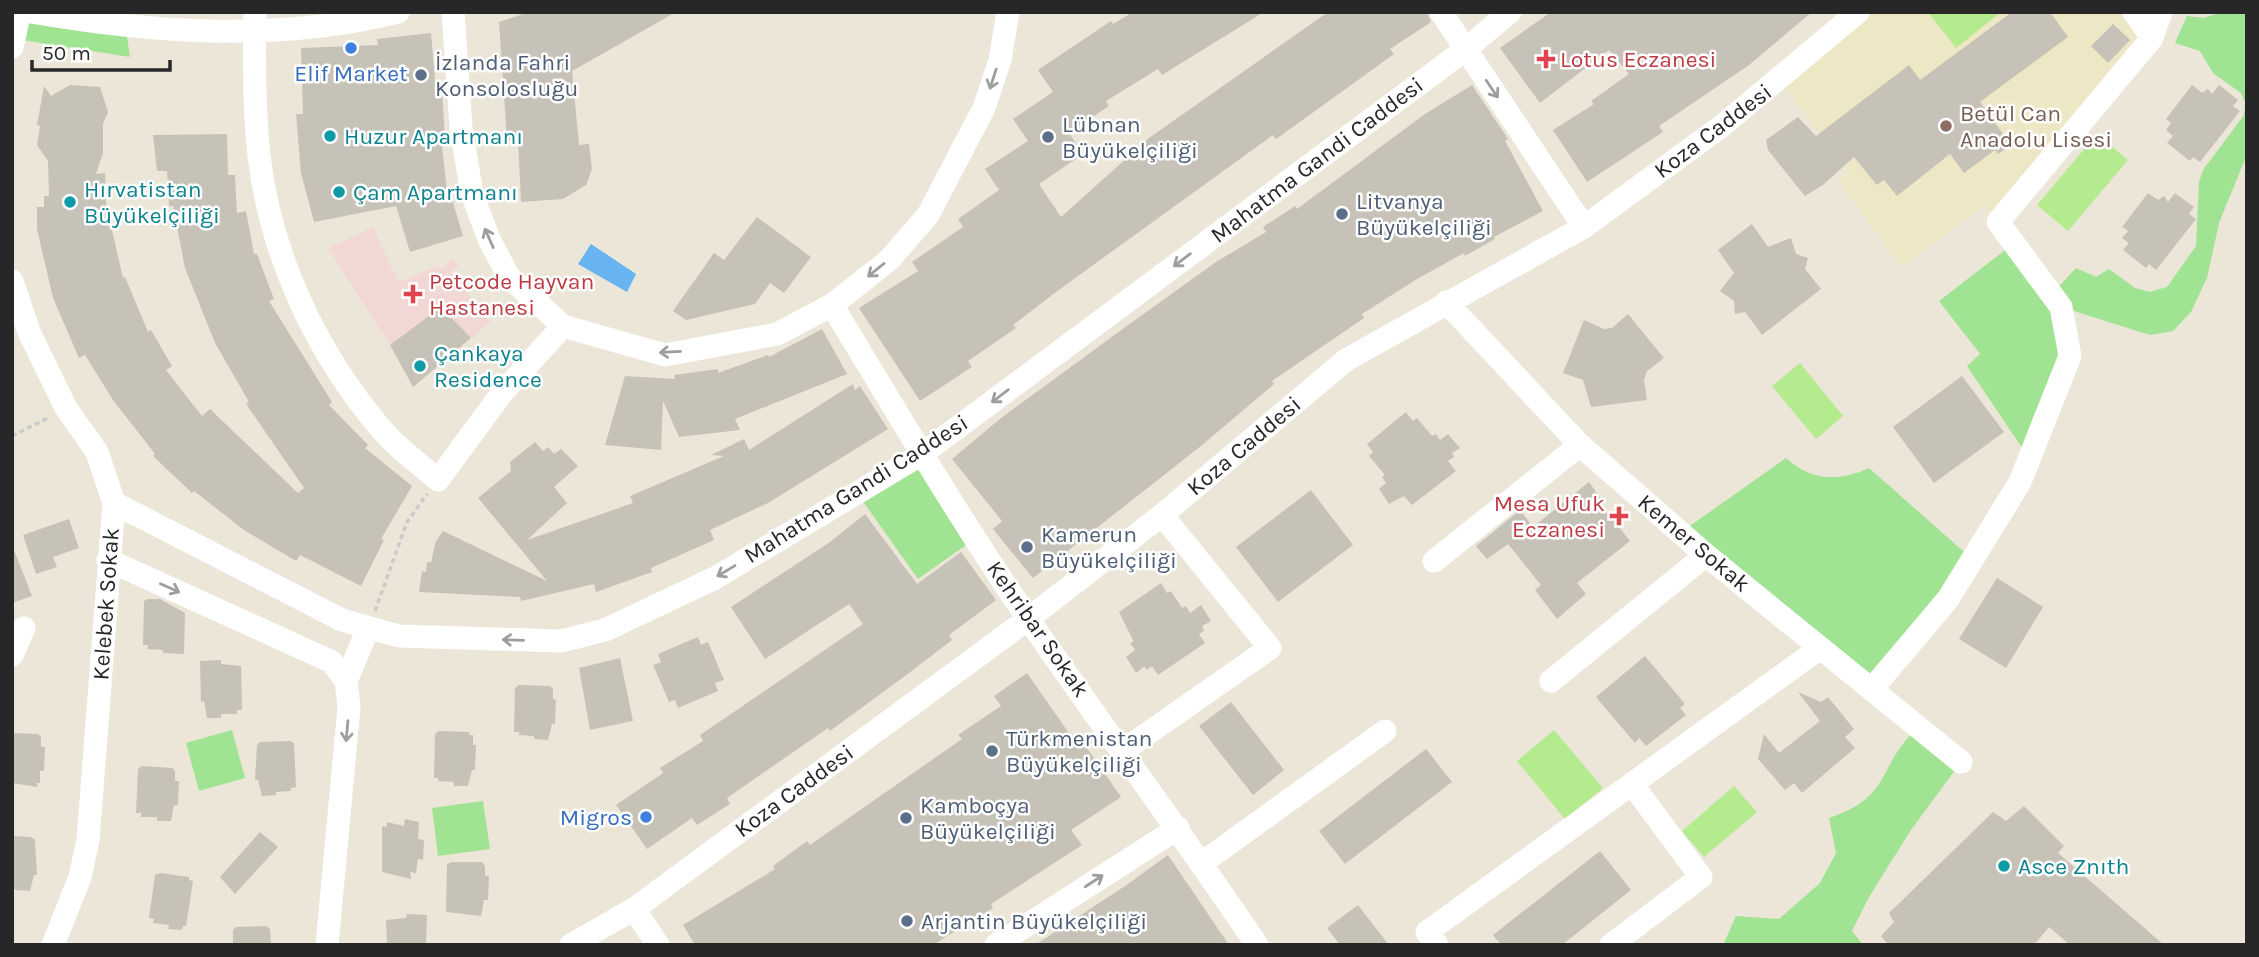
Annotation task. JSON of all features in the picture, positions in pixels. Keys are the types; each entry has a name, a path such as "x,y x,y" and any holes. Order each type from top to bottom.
{"street":[{"path":"12,47 20,12"},
{"path":"31,12 114,26 197,33 255,22 362,21 398,12"},
{"path":"453,12 461,128 472,194 489,239 509,277 563,326 665,355 777,334 832,305 889,260 928,215 984,108 1000,60 1009,12"},
{"path":"1441,12 1584,227"},
{"name":"Mahatma Gandi Caddesi","path":"114,503 342,620 369,629 400,636 561,641 605,630 715,578 922,454 1466,49 1510,12"},
{"name":"Koza Caddesi","path":"571,945 634,909 1028,619 1162,515 1346,360 1584,227 1723,125 1858,12"},
{"path":"2134,12 2152,38"},
{"path":"1872,688 1948,598 2020,482 2070,356 2061,307 1998,222 2152,38 2161,12"},
{"path":"255,22 260,157 271,211 307,321 339,375 384,432 438,480 502,393 563,326"},
{"name":"Kelebek Sokak","path":"12,281 29,332 66,408 97,453 114,503 88,841 80,877 53,945"},
{"name":"Kemer Sokak","path":"1446,302 1580,445 1706,555 1961,762"},
{"name":"Kehribar Sokak","path":"832,305 922,454 1028,619 1124,750 1257,945"},
{"path":"1434,561 1580,445"},
{"path":"1124,750 1270,648 1162,515"},
{"path":"1551,681 1706,555"},
{"path":"108,560 332,662 346,681 349,707 327,945"},
{"path":"12,655 24,628"},
{"path":"346,681 369,629"},
{"path":"1437,945 1427,932 1820,648"},
{"path":"1202,863 1385,731"},
{"path":"1611,945 1701,877 1632,784"},
{"path":"996,945 1178,828"},
{"path":"634,909 658,945"}],"path":[{"path":"12,436 66,408"},
{"path":"369,629 407,522 438,480"}],"shaded area":[{"name":"Betül Can Anadolu Lisesi","path":"1858,12 2134,12 2152,38 1998,222 1984,205 1901,267 1839,181 1848,173 1780,80"},
{"name":"Petcode Hayvan Hastanesi","path":"373,227 398,282 438,266 442,269 453,259 459,266 450,272 491,322 471,338 441,307 390,345 328,248"}],"green space":[{"path":"1928,12 2001,12 1956,48"},
{"path":"2222,12 2247,12 2247,154 2219,223 2207,278 2191,312 2173,331 2150,335 2061,307 2070,356 2029,458 1967,366 1980,354 1939,301 2013,244 2052,294 2076,268 2096,277 2109,269 2135,288 2150,292 2167,287 2196,246 2199,182 2203,170 2244,115 2245,103 2241,93 2213,73 2200,51 2175,43 2187,16 2204,18"},
{"path":"26,19 127,37 130,57 22,40"},
{"path":"2097,134 2128,160 2068,231 2037,205"},
{"path":"1800,363 1843,416 1816,439 1772,386"},
{"path":"922,454 976,538 918,579 857,493"},
{"path":"1786,458 1805,471 1826,477 1847,476 1869,468 1972,559 1872,689 1680,533"},
{"path":"1919,727 1961,762 1911,830 1869,897 1852,931 1863,945 1723,945 1736,916 1779,919 1820,883 1836,853 1829,818 1865,800 1883,778 1905,741"},
{"path":"232,730 245,778 199,791 186,743"},
{"path":"1554,730 1603,788 1565,819 1517,761"},
{"path":"1734,786 1757,812 1704,857 1682,831"},
{"path":"483,801 490,849 438,856 432,808"}],"water":[{"path":"591,244 636,274 627,292 578,264"}],"building":[{"path":"529,12 676,12 572,71 579,145 589,144 592,169 586,185 563,199 521,202 518,139 507,140 499,22"},
{"path":"1133,12 1264,12 1162,75 1158,69 1106,101 1109,106 1069,133 1083,154 1039,184 1061,217 1149,138 1328,12 1427,12 1431,22 1390,49 1394,54 1311,114 1276,139 1273,135 1056,292 1013,325 1016,328 968,361 972,367 920,401 859,308 918,271 912,262 963,227 958,219 999,190 985,169 1028,141 1013,119 1053,92 1038,70 1111,21 1113,24"},
{"path":"1551,12 1812,12 1749,65 1659,126 1663,132 1587,182 1553,130 1594,104 1591,101 1629,74 1609,50 1540,103 1500,48"},
{"path":"2012,12 2050,12 2068,37 1980,102 2011,145 1998,154 1995,150 1964,173 1950,154 1897,196 1884,180 1877,185 1854,157 1823,185 1805,196 1768,150 1766,140 1798,117 1816,136 1909,65 1920,80"},
{"path":"2113,24 2130,40 2108,63 2091,46"},
{"path":"431,33 436,92 442,92 445,136 441,137 448,200 452,199 463,236 410,252 396,206 314,222 301,173 296,114 303,114 301,48 378,45 377,39"},
{"path":"70,85 100,87 108,112 103,124 103,153 96,174 105,173 107,222 110,221 123,278 125,277 148,332 151,330 172,366 166,370 202,416 210,409 298,493 304,488 246,404 249,402 215,343 185,268 173,206 169,206 167,171 157,171 153,135 227,134 228,175 235,175 237,213 246,211 254,254 257,254 274,299 269,301 332,402 329,405 368,445 365,448 412,486 381,539 384,540 361,586 300,555 296,561 244,530 194,491 192,493 153,456 155,454 113,400 85,355 79,358 53,298 37,229 37,207 44,207 44,196 49,196 48,161 37,145 40,126 37,125 44,86 51,96"},
{"path":"1472,85 1508,139 1505,141 1543,211 1465,256 1464,253 1417,279 1362,314 1364,318 1272,381 1274,384 1201,446 1033,578 993,529 1002,521 952,459 1001,418 1124,328 1216,262 1266,232 1263,227 1295,206 1297,209 1425,114"},
{"path":"2192,85 2202,93 2208,89 2212,94 2219,85 2238,100 2233,106 2240,111 2200,162 2193,157 2190,161 2167,143 2173,136 2166,130 2171,123 2166,119"},
{"path":"2148,193 2158,200 2164,196 2168,202 2175,193 2194,207 2189,214 2196,219 2156,270 2149,264 2146,268 2123,250 2129,243 2122,238 2128,231 2122,227"},
{"path":"757,217 811,257 784,293 770,283 755,304 686,320 673,311 714,253 724,260"},
{"path":"1752,224 1768,247 1791,238 1796,254 1808,258 1805,269 1821,289 1762,335 1745,312 1735,314 1734,301 1720,291 1734,273 1718,250"},
{"name":"Çankaya Residence","path":"441,307 471,338 413,387 390,345"},
{"path":"1628,314 1664,358 1647,371 1644,380 1647,400 1591,407 1583,380 1563,373 1584,320 1604,329 1612,328"},
{"path":"822,329 847,374 735,419 740,430 679,437 663,401 661,450 605,445 625,376 675,379 674,375 718,369 718,373 768,355 769,357"},
{"path":"1962,376 2004,432 1934,483 1893,427"},
{"path":"853,384 855,390 860,386 888,429 768,503 710,530 714,540 651,568 652,572 596,592 594,584 521,601 520,597 419,592 422,571 426,572 427,562 431,562 436,541 443,531 547,581 478,498 511,471 510,462 535,442 543,451 548,447 554,454 561,449 578,466 554,487 567,503 527,540 633,503 630,496 724,456 711,455 744,439 749,450"},
{"path":"1406,412 1413,421 1417,418 1432,436 1436,434 1440,440 1448,434 1460,448 1452,453 1454,457 1448,461 1456,471 1412,505 1404,496 1389,504 1379,489 1386,483 1382,477 1385,475 1369,456 1373,452 1367,444"},
{"path":"1589,482 1601,499 1599,502 1630,541 1577,583 1586,594 1557,619 1535,590 1541,585 1508,544 1487,559 1476,546 1520,510 1533,527"},
{"path":"1311,490 1353,545 1278,602 1236,547"},
{"path":"865,514 917,584 961,552 996,600 949,635 952,640 909,673 830,731 828,728 727,798 730,804 697,825 692,818 647,849 616,805 663,773 660,768 703,741 700,735 863,624 849,604 765,659 731,607 830,542"},
{"path":"69,519 79,548 53,557 57,567 36,574 23,535"},
{"path":"12,545 32,596 12,603"},
{"path":"1997,578 2043,607 2006,668 1959,639"},
{"path":"1161,583 1167,593 1171,591 1182,608 1186,606 1190,613 1201,605 1211,621 1202,626 1204,631 1199,634 1205,643 1158,675 1152,666 1146,670 1145,666 1136,673 1126,657 1135,650 1130,643 1134,642 1119,612"},
{"path":"160,599 185,613 184,654 163,653 163,650 147,649 148,645 143,645 144,601"},
{"path":"698,637 701,645 708,642 724,680 715,683 718,691 678,708 675,700 669,702 653,665 661,662 658,654"},
{"path":"1645,656 1685,704 1680,708 1686,715 1646,746 1639,738 1635,743 1596,697"},
{"path":"620,658 633,721 590,730 579,668"},
{"path":"221,660 221,664 241,666 242,710 237,710 237,714 221,714 221,718 207,718 204,701 201,702 200,661"},
{"path":"1027,673 1080,749 1085,745 1121,797 1071,830 1082,845 991,904 993,908 933,945 695,945 683,925 775,869 773,866 807,841 810,845 962,739 958,735 1001,706 994,696"},
{"path":"519,685 550,686 553,689 553,699 556,700 555,724 552,724 548,740 534,739 534,736 514,732 515,688"},
{"path":"1798,692 1821,702 1828,697 1854,729 1845,737 1855,748 1802,793 1794,783 1785,790 1758,759 1764,734 1779,753 1820,721"},
{"path":"1231,702 1284,770 1253,795 1199,726"},
{"path":"439,731 469,732 469,735 473,735 473,745 476,745 475,770 472,770 468,786 454,786 454,782 438,781 438,778 434,778 435,734"},
{"path":"12,733 38,734 41,737 41,747 45,747 44,771 40,771 40,783 37,783 37,787 12,783"},
{"path":"260,742 294,743 296,787 291,788 291,791 276,792 276,795 262,796 258,780 255,780 257,745"},
{"path":"1426,749 1452,782 1345,864 1319,831"},
{"path":"142,766 172,768 175,771 175,781 179,781 178,805 174,805 171,821 157,821 157,817 141,817 141,813 136,813 138,769"},
{"name":"Asce Znıth","path":"2024,806 2064,846 2058,853 2164,945 2070,945 2049,927 2034,945 1888,945 1881,936 1894,922 1889,913 1993,812 2006,821"},
{"path":"405,819 419,822 418,839 424,840 423,860 418,859 416,873 410,872 411,879 382,872 382,826 387,827 387,822 404,826"},
{"path":"260,832 278,847 235,894 220,877"},
{"path":"12,836 31,837 35,840 37,875 34,875 30,891 12,887"},
{"path":"1600,851 1631,890 1562,945 1501,945 1493,935"},
{"path":"1168,855 1229,945 1035,945 1125,886"},
{"path":"482,862 485,866 485,876 489,876 488,900 484,900 481,916 446,912 447,864"},
{"path":"160,873 189,877 189,880 193,881 186,926 183,926 182,930 168,929 169,925 153,923 154,919 149,918 155,875"},
{"path":"1358,905 1389,945 1340,945 1327,928"},
{"path":"407,914 427,915 426,945 387,945 386,920 406,918"},
{"path":"266,926 270,929 271,945 233,945 233,930 236,927"}],"place":[{"name":"Elif Market","path":"351,48"},
{"name":"Lotus Eczanesi","path":"1546,59"},
{"name":"İzlanda Fahri Konsolosluğu","path":"421,75"},
{"name":"Betül Can Anadolu Lisesi","path":"1946,126"},
{"name":"Huzur Apartmanı","path":"330,136"},
{"name":"Lübnan Büyükelçiliği","path":"1048,137"},
{"name":"Çam Apartmanı","path":"339,192"},
{"name":"Hırvatistan Büyükelçiliği","path":"70,202"},
{"name":"Litvanya Büyükelçiliği","path":"1342,214"},
{"name":"Petcode Hayvan Hastanesi","path":"413,294"},
{"name":"Çankaya Residence","path":"420,366"},
{"name":"Mesa Ufuk Eczanesi","path":"1619,516"},
{"name":"Kamerun Büyükelçiliği","path":"1027,547"},
{"name":"Türkmenistan Büyükelçiliği","path":"992,751"},
{"name":"Migros","path":"646,817"},
{"name":"Kamboçya Büyükelçiliği","path":"906,818"},
{"name":"Asce Znıth","path":"2004,866"},
{"name":"Arjantin Büyükelçiliği","path":"907,921"}]}
